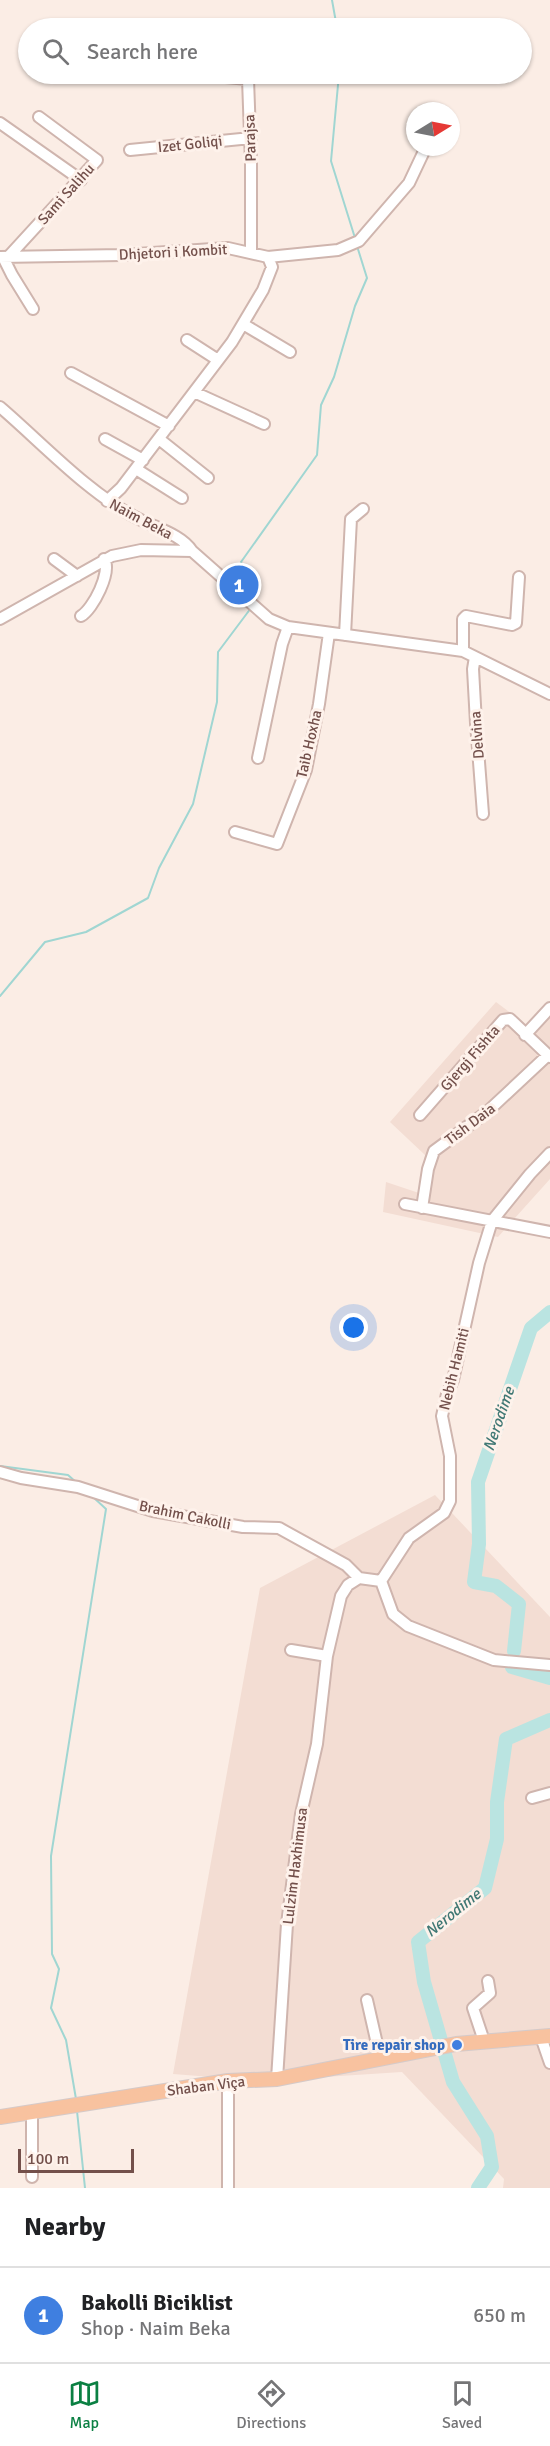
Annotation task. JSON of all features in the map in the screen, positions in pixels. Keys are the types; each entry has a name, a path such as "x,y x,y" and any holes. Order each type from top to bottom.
{"main road":[{"name":"Shaban Viça","path":"0,2117 228,2080 277,2079 380,2057 456,2044 546,2037"}],"street":[{"name":"Parajsa","path":"248,84 251,252"},
{"name":"Sami Salihu","path":"5,256 81,180 97,160 39,117"},
{"path":"0,123 81,180"},
{"name":"Izet Goliqi","path":"130,150 250,138"},
{"path":"107,501 122,488 243,324 268,278 272,267 268,257 338,250 355,243 409,183 422,156"},
{"name":"Dhjetori i Kombit","path":"5,256 122,255 228,248 268,257"},
{"path":"5,256 12,275 33,309"},
{"path":"243,324 290,352"},
{"path":"187,340 218,360"},
{"path":"71,373 169,426"},
{"path":"194,392 264,424"},
{"name":"Naim Beka","path":"0,406 107,501 135,518 186,542 192,551 269,619 288,627 463,651 550,694"},
{"path":"105,439 182,498"},
{"path":"159,439 208,478"},
{"path":"345,635 351,519 363,509"},
{"path":"0,619 104,559 141,550 192,551"},
{"path":"54,559 77,576"},
{"path":"81,616 91,608 107,571 108,565 104,559"},
{"path":"463,651 463,618 466,616 512,626 516,623 519,577"},
{"path":"258,758 282,644 288,627"},
{"name":"Taib Hoxha","path":"235,832 277,844 306,770 319,704 329,633"},
{"name":"Delvina","path":"475,657 473,669 483,814"},
{"path":"525,1035 550,1008"},
{"name":"Gjergj Fishta","path":"420,1115 503,1020 510,1019 549,1056"},
{"name":"Tish Daia","path":"422,1208 428,1169 434,1151 495,1105 549,1056"},
{"name":"Nebih Hamiti","path":"381,1581 409,1538 444,1513 450,1501 450,1456 442,1416 453,1380 479,1263 492,1221 530,1174 550,1154"},
{"path":"405,1204 550,1232"},
{"name":"Brahim Cakolli","path":"0,1472 21,1478 78,1487 153,1511 243,1527 279,1528 346,1565 359,1578"},
{"path":"359,1578 381,1581 393,1614 408,1626 494,1660 550,1665"},
{"name":"Lulzim Haxhimusa","path":"277,2079 289,1913 301,1814 317,1744 327,1656 341,1596 348,1585 359,1578"},
{"path":"291,1650 327,1656"},
{"path":"532,1798 550,1793"},
{"path":"484,2041 473,2008 490,1993 488,1981"},
{"path":"367,2000 380,2057"},
{"path":"546,2037 550,2062"},
{"path":"228,2080 228,2188"},
{"path":"32,2112 32,2177"}],"shaded area":[{"path":"496,1002 528,1026 550,1004 550,1179 498,1237 383,1212 386,1182 419,1193 425,1155 390,1122"},
{"path":"435,1495 550,1617 550,2188 503,2188 504,2179 402,2072 262,2081 173,2074 260,1588"}],"waterway":[{"path":"332,0 335,18"},
{"path":"338,84 331,161 355,238"},
{"path":"255,600 241,562 317,455 321,405 334,377 355,306 367,278 357,246"},
{"path":"0,996 45,942 86,932 148,898 159,868 193,804 217,702 218,652 251,608"},
{"name":"Nerodime","path":"514,1651 519,1604 496,1586 474,1582 479,1544 478,1482 531,1328 550,1312"},
{"path":"0,1466 68,1475 77,1483"},
{"path":"76,2099 66,2040 51,2008 59,1969 52,1954 51,1856 106,1509 93,1497"},
{"name":"Nerodime","path":"512,1667 550,1678"},
{"name":"Nerodime","path":"478,2188 492,2167 487,2136 453,2082 424,1982 418,1942 485,1888 497,1839 497,1802 506,1739 550,1720"},
{"path":"77,2111 85,2188"}],"place":[{"name":"Bakolli Biciklist","path":"239,585"},
{"name":"Tire repair shop","path":"457,2045"}]}
